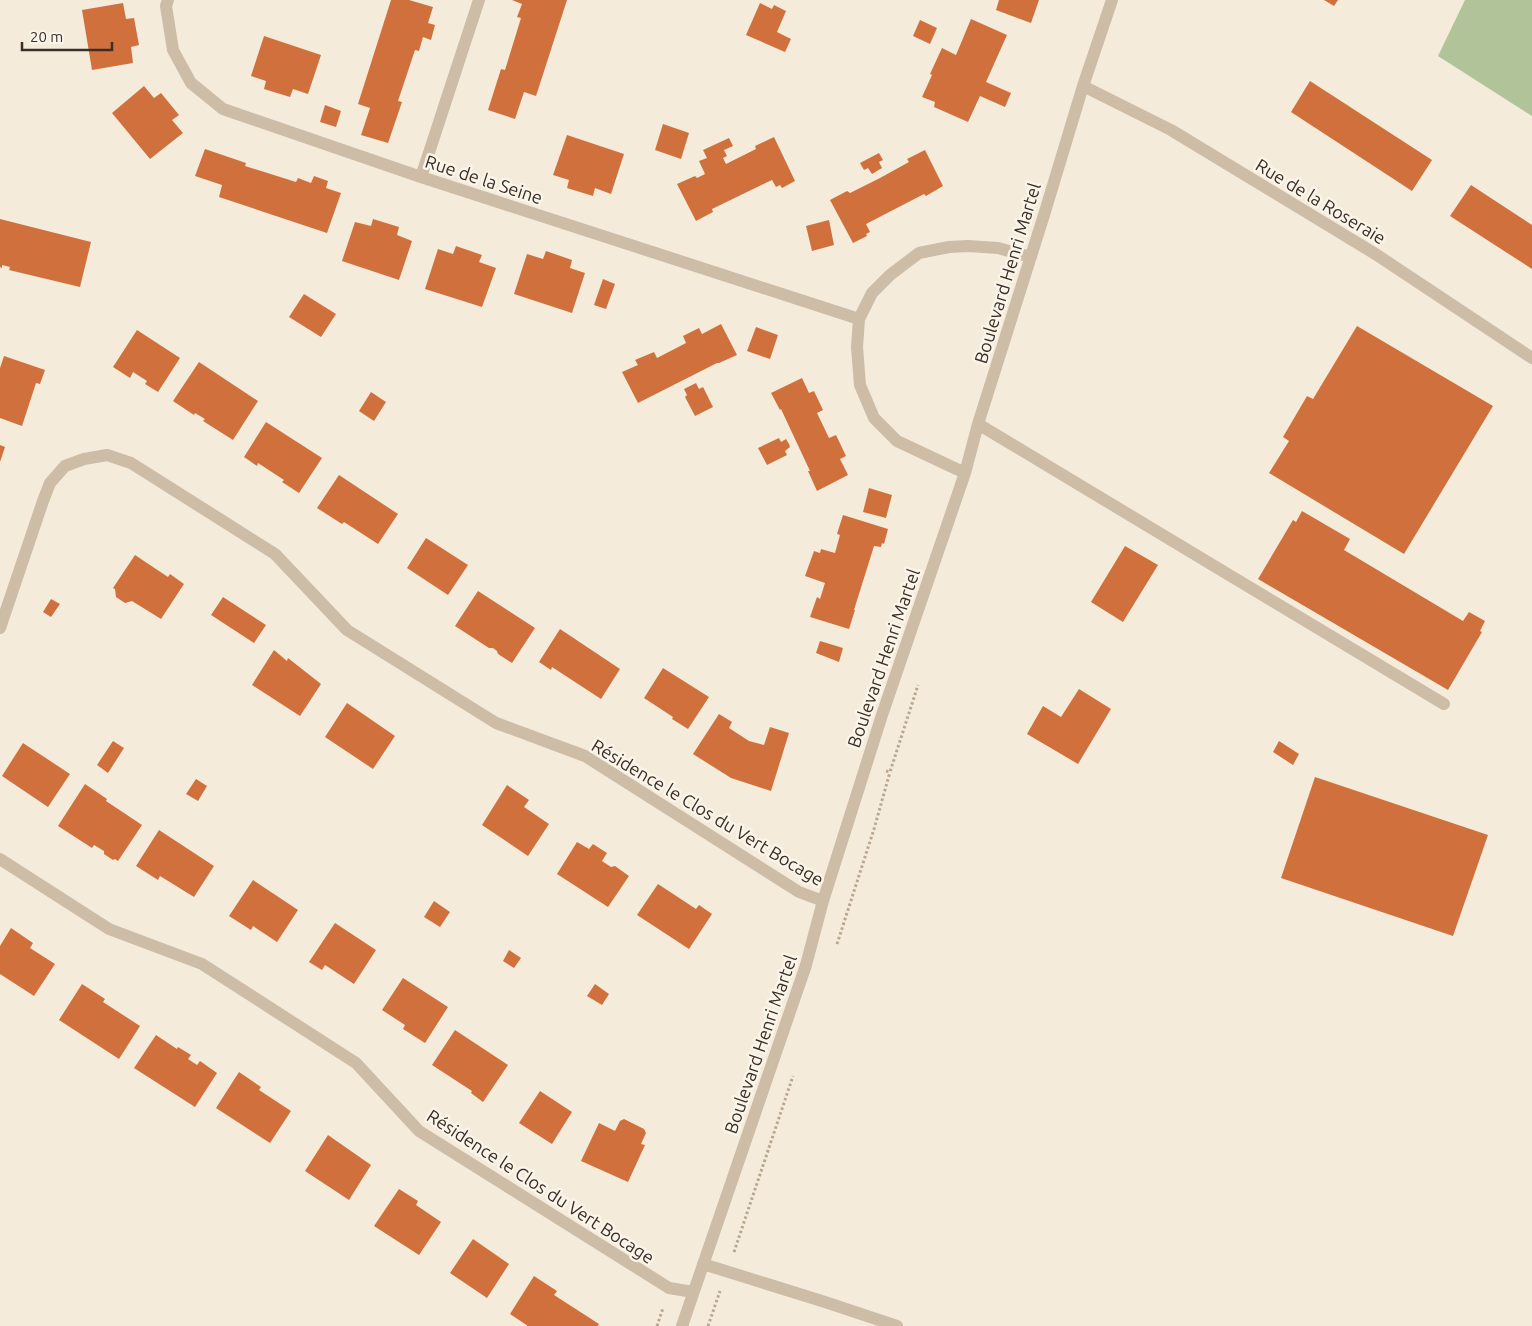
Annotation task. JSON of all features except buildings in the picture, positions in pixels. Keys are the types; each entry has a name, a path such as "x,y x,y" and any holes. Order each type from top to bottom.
{"street":[{"name":"Rue de la Seine","path":"168,0 166,6 173,50 191,83 223,109 422,177 859,319"},
{"path":"422,177 479,0"},
{"name":"Boulevard Henri Martel","path":"682,1326 806,965 823,901 882,715 965,473 978,424 1083,86 1112,0"},
{"name":"Rue de la Roseraie","path":"1083,86 1171,130 1377,255 1532,358"},
{"path":"965,473 897,442 874,418 860,385 857,347 859,319 872,293 890,275 919,253 968,246 998,248 1031,257"},
{"path":"978,424 1444,704"},
{"name":"Résidence le Clos du Vert Bocage","path":"0,628 50,483 65,466 84,458 107,455 131,463 276,554 347,630 496,723 585,756 799,892 823,901"},
{"name":"Résidence le Clos du Vert Bocage","path":"0,860 110,929 202,964 356,1063 419,1131 669,1288 693,1292"},
{"path":"703,1264 896,1326"}],"green space":[{"path":"1465,0 1532,0 1532,116 1438,56"}]}
